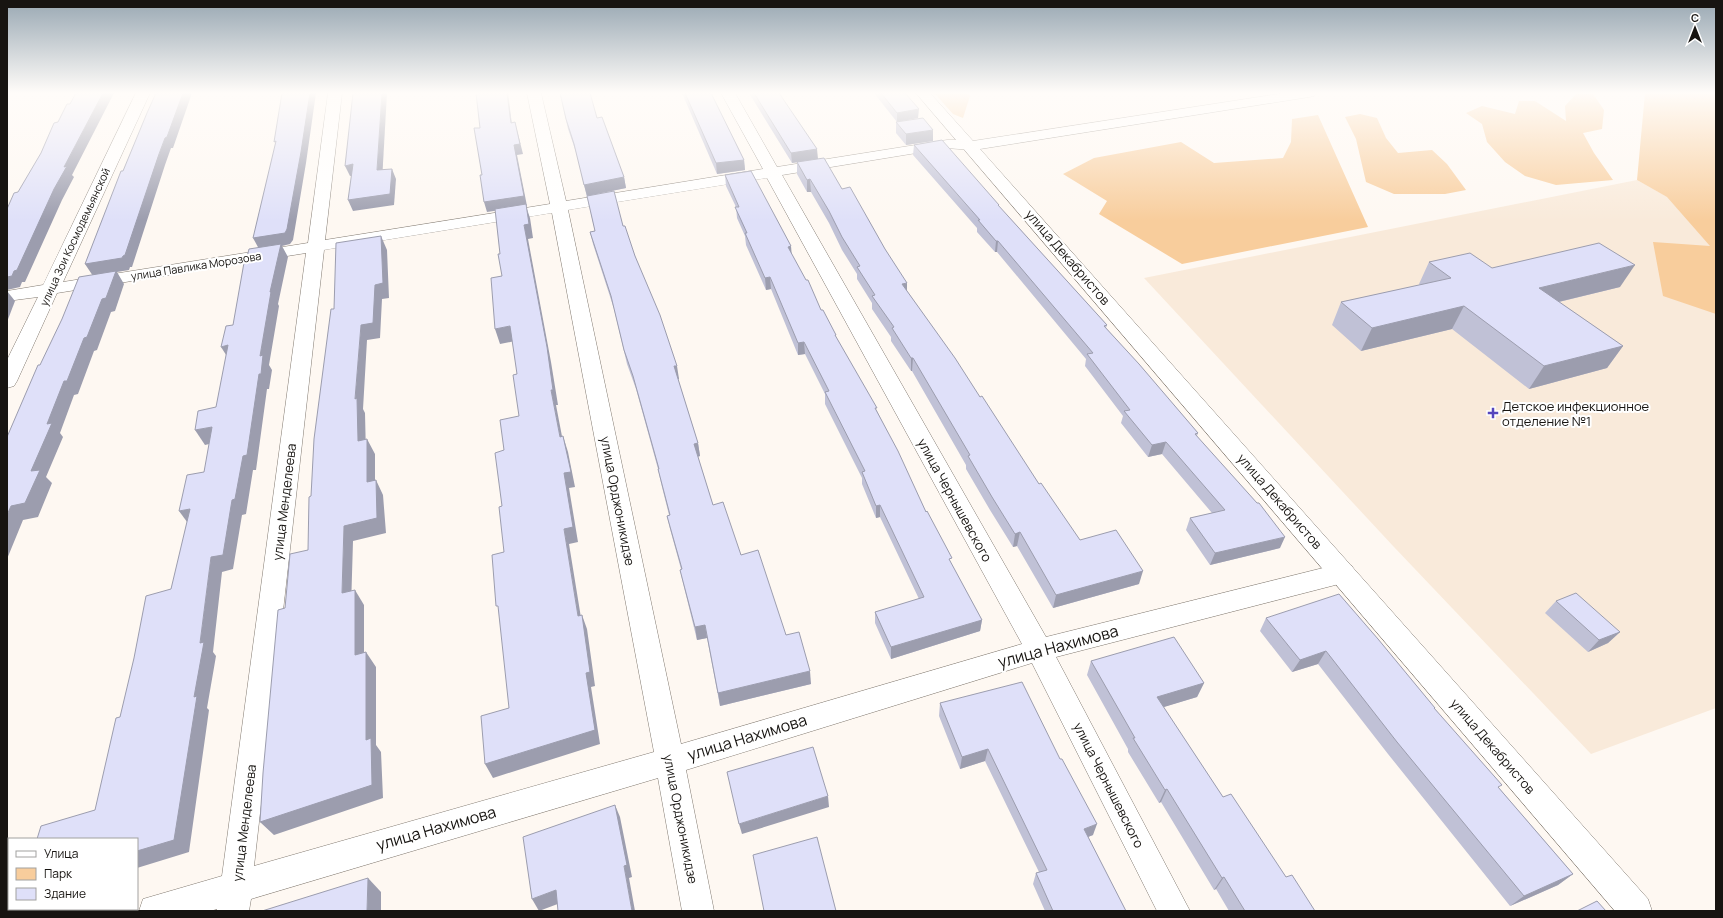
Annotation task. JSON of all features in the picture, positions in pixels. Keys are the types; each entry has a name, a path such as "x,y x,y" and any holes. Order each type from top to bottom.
{"street":[{"name":"улица Зои Космодемьянской","path":"7,381 123,136"},
{"name":"улица Менделеева","path":"235,899 330,136"},
{"name":"улица Орджоникидзе","path":"543,136 670,761 698,911"},
{"name":"улица Чернышевского","path":"752,136 1039,650 1174,911"},
{"name":"улица Декабристов","path":"962,136 1636,911"},
{"name":"улица Павлика Морозова","path":"7,296 315,248 947,144 971,146 1036,136"},
{"name":"улица Нахимова","path":"155,911 235,899 670,761 1039,650 1343,573"}],"shaded area":[{"name":"Детское инфекционное отделение №1","path":"1637,180 1716,224 1716,708 1591,754 1394,547 1144,278"}],"green space":[{"path":"1291,136 1327,136 1368,227 1182,264 1099,214 1107,201 1063,174 1094,158 1181,142 1214,163 1283,158 1291,142"},
{"path":"1354,136 1385,136 1398,153 1432,150 1447,164 1466,190 1445,194 1394,194 1366,182"},
{"path":"1485,136 1585,136 1594,153 1613,180 1556,185 1525,176 1505,162 1487,142"},
{"path":"1641,136 1716,136 1716,314 1663,296 1653,242 1710,246 1667,197 1637,180"}],"building":[{"path":"48,136 80,136 64,167 67,166 54,189 17,270 14,271 12,276 7,277 7,209 14,193 18,192 41,153"},
{"path":"138,136 167,136 165,138 159,154 125,255 122,258 85,264 121,171 123,171"},
{"path":"275,136 303,136 287,229 285,233 253,238 276,141 274,142"},
{"path":"348,136 379,136 377,170 392,169 390,194 348,200 353,164 345,166"},
{"path":"475,136 518,136 520,144 514,145 524,196 484,202 480,175 482,175"},
{"path":"571,136 609,136 624,177 584,185"},
{"path":"704,136 732,136 744,160 716,163"},
{"path":"780,136 808,136 817,149 791,153"},
{"path":"942,140 998,205 1107,325 1104,326 1139,364 1198,433 1195,434 1257,503 1259,503 1285,537 1215,553 1190,518 1225,510 1166,442 1152,445 1124,411 1130,410 1087,354 1093,353 914,145"},
{"path":"824,158 842,189 850,187 885,249 907,283 902,284 955,358 980,397 982,396 1039,484 1041,483 1080,540 1116,530 1143,571 1056,595 1020,532 1015,534 992,497 968,456 970,455 913,358 911,358 892,328 894,327 872,296 875,295 857,267 860,266 842,237 829,211 810,179 807,180 797,162"},
{"path":"751,171 791,246 788,247 806,280 808,280 821,310 823,310 835,335 877,408 875,408 898,451 926,512 927,511 952,558 949,559 982,620 891,647 875,612 924,597 880,505 876,506 862,472 865,471 825,392 829,391 804,342 798,343 770,277 765,278 745,233 747,233 735,207 739,207 725,175"},
{"path":"614,191 623,226 625,226 635,256 660,315 677,366 674,366 698,443 694,444 713,505 723,502 741,555 758,550 786,635 799,632 810,671 718,693 705,625 695,627 680,570 682,569 667,516 670,515 659,469 633,376 624,350 611,296 590,232 595,231 587,196"},
{"path":"526,204 529,224 524,225 547,347 553,390 551,390 560,437 563,436 571,472 564,473 573,527 564,529 578,616 582,615 590,672 586,673 595,730 485,764 481,716 509,708 498,606 496,606 492,555 504,552 499,507 502,506 495,453 504,450 500,420 519,416 513,375 517,374 510,326 495,329 491,278 502,276 498,254 500,254 495,209"},
{"path":"381,236 383,283 375,285 373,323 361,325 355,399 357,398 358,441 367,439 367,482 376,480 377,518 344,526 342,593 355,590 355,655 366,652 366,740 371,738 372,785 260,822 278,610 285,608 290,554 308,550 309,497 311,496 314,439 331,309 334,309 336,243"},
{"path":"1599,243 1635,265 1539,288 1623,346 1544,366 1464,306 1372,328 1341,302 1451,278 1429,262 1470,253 1492,268"},
{"path":"281,244 270,292 260,356 263,355 261,374 259,374 247,455 243,456 235,499 232,500 223,555 211,557 200,643 204,642 194,697 197,696 174,840 138,851 138,838 37,838 41,826 95,810 116,718 120,717 134,658 146,596 171,589 190,509 179,511 187,475 204,472 212,427 195,430 198,411 216,407 228,345 221,347 226,326 233,325 245,257 247,257 249,249"},
{"path":"116,271 106,298 102,299 87,337 84,338 67,381 64,381 47,424 52,423 31,471 40,470 25,503 11,506 7,515 7,437 38,365 40,365 62,319 79,277"},
{"path":"1576,593 1620,632 1599,640 1556,601"},
{"path":"1339,594 1434,708 1502,785 1498,787 1573,874 1524,896 1397,742 1326,651 1300,660 1266,618"},
{"path":"1174,637 1204,683 1157,697 1223,797 1231,794 1286,877 1292,875 1315,911 1245,911 1224,877 1222,878 1167,789 1165,790 1133,738 1135,738 1091,661"},
{"path":"1022,682 1060,759 1062,759 1097,824 1084,829 1126,911 1053,911 1036,873 1047,870 988,749 962,757 940,703"},
{"path":"813,747 828,796 739,824 727,772"},
{"path":"615,805 627,865 624,866 632,911 558,911 556,890 532,899 523,837"},
{"path":"817,837 836,911 764,911 753,855"},
{"path":"368,878 367,911 262,911"},
{"path":"1597,901 1606,911 1577,911"}],"place":[{"name":"Детское инфекционное отделение №1","path":"1493,413"}]}
